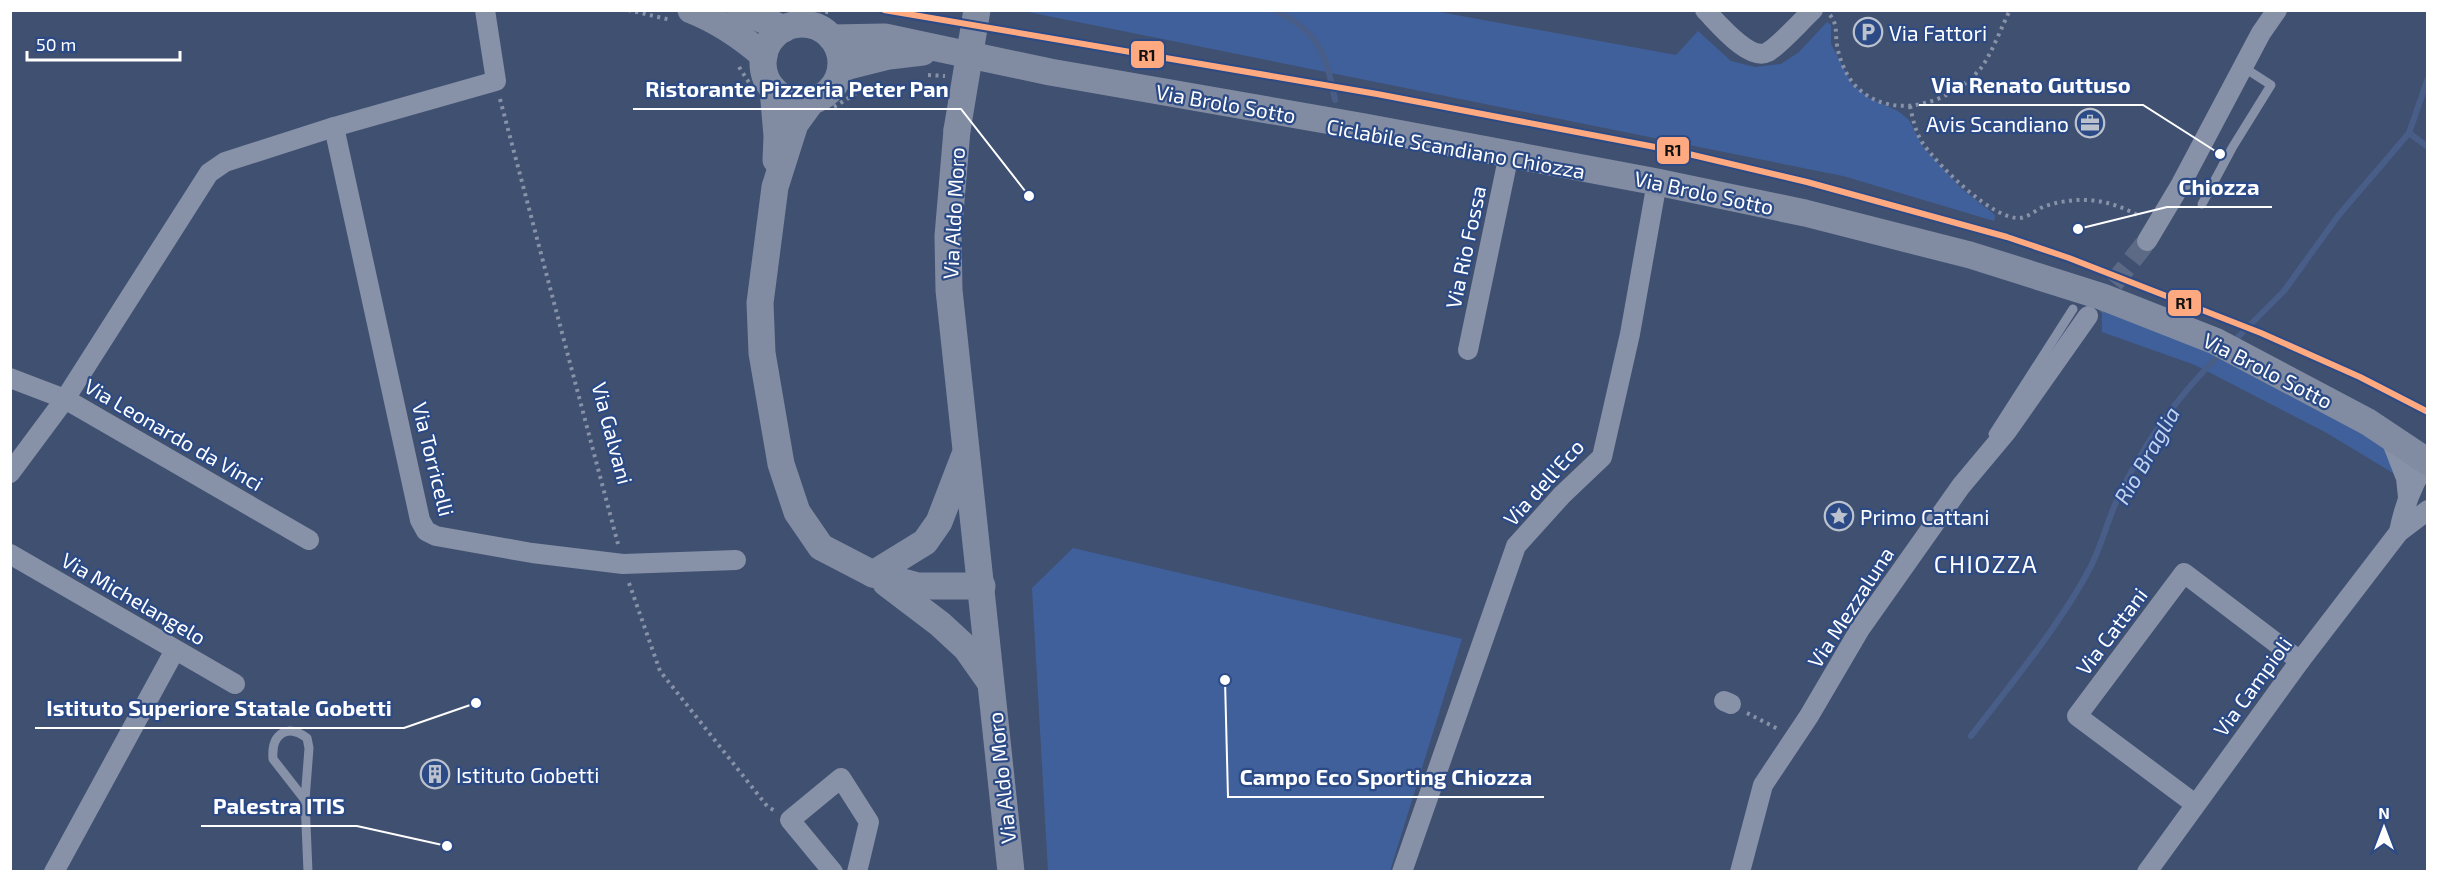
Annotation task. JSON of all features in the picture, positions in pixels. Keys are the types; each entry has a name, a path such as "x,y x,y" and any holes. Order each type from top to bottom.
{"main road":[{"path":"740,10 784,29"},
{"name":"Via Aldo Moro","path":"977,10 957,130 948,236 949,290 1011,872"},
{"path":"684,16 707,16 736,32 764,56"},
{"path":"794,25 815,26 832,38 841,57 841,68 839,77 820,106 790,101 762,88 764,56 768,45 784,29 794,25"},
{"name":"Via Brolo Sotto","path":"832,38 885,37 1050,72 1657,182 1805,213 1970,255 2103,297 2215,341 2368,422 2427,462"},
{"name":"Via Brolo Sotto","path":"841,68 889,56 938,50"},
{"name":"Via Aldo Moro","path":"762,88 777,136 775,187 760,303 762,353 781,464 797,512 821,547 873,574 940,624 966,648 992,684"},
{"name":"Via Aldo Moro","path":"775,187 795,124 820,106"},
{"name":"Via Aldo Moro","path":"873,574 925,542 939,522 967,451"},
{"path":"873,574 912,566 957,575 982,586"}],"street":[{"path":"10,473 65,399 209,174 225,162 334,127 496,81 485,10"},
{"path":"1705,10 1746,50 1757,54 1767,52 1813,10"},
{"path":"2146,241 2181,184 2261,33 2277,10"},
{"name":"Via Torricelli","path":"334,127 420,520 426,531 436,536 625,570 736,560"},
{"name":"Via Rio Fossa","path":"1468,350 1509,154"},
{"name":"Via dell'Eco","path":"1402,872 1516,546 1562,495 1602,457 1630,334 1657,182"},
{"name":"Via Mezzaluna","path":"1740,872 1763,784 1860,629 1961,486 1993,448 2081,312"},
{"name":"Via Leonardo da Vinci","path":"10,378 65,399 309,540"},
{"name":"Via Campioli","path":"2390,437 2403,468 2408,497"},
{"name":"Via Campioli","path":"2399,532 2414,481 2427,462"},
{"name":"Via Campioli","path":"2147,872 2300,661 2399,532 2425,512"},
{"name":"Via Michelangelo","path":"10,554 234,684"},
{"name":"Via Cattani","path":"2195,804 2077,716 2184,573 2300,661"},
{"path":"54,872 176,650"},
{"path":"833,872 790,820 841,778 869,822 857,872"}],"lane":[{"path":"2202,204 2232,148 2271,85 2243,67"},
{"path":"305,801 273,759 274,740 287,732 299,732 307,738 309,748 305,801 308,872"}],"path":[{"path":"628,10 684,16"},
{"path":"1825,10 1836,22 1837,46 1841,63 1853,82 1870,97 1884,102 1910,106 1926,104 1958,90 1967,82 1982,66 2010,10"},
{"path":"735,61 762,88"},
{"path":"917,75 951,76"},
{"name":"Via Galvani","path":"496,81 625,570 660,671 767,806 790,820"},
{"path":"820,106 837,104 869,85"},
{"path":"1910,106 1915,126 1924,144 1958,179 1997,212 2010,217 2023,218 2042,207 2093,199 2120,205 2144,219"},
{"path":"1728,703 1794,737"}],"shaded area":[{"path":"1023,11 1434,11 1676,55 1698,31 1731,61 1755,67 1781,64 1799,52 1827,22 1831,25 1831,44 1852,84 1869,98 1898,111 1909,120 1923,147 1961,188 1995,215 1994,221 1843,176"},
{"path":"2104,311 2234,358 2388,449 2398,476 2325,432 2195,365 2102,332 2102,313"},
{"path":"1073,548 1462,639 1390,871 1048,871 1032,588"}],"waterway":[{"path":"1274,10 1301,26 1318,46 1328,69 1335,100"},
{"name":"Rio Braglia","path":"2232,343 2284,291 2338,216 2409,133 2428,78"},
{"path":"2409,133 2428,147"},
{"name":"Rio Braglia","path":"1971,736 2034,654 2078,589 2094,560 2127,479 2150,440 2176,403 2222,352"}],"tunnel":[{"path":"2095,307 2147,241"}],"transit line":[{"name":"R1","path":"884,10 1377,94 1676,151 1807,182 2007,237 2069,258 2261,333 2360,377 2428,412"}],"place":[{"name":"Via Fattori","path":"1868,32"},
{"name":"Avis Scandiano","path":"2090,123"},
{"name":"Via Renato Guttuso","path":"2220,154"},
{"name":"Ristorante Pizzeria Peter Pan","path":"1029,196"},
{"name":"Chiozza","path":"2078,229"},
{"name":"Primo Cattani","path":"1839,516"},
{"name":"Campo Eco Sporting Chiozza","path":"1225,680"},
{"name":"Istituto Superiore Statale Gobetti","path":"476,703"},
{"name":"Istituto Gobetti","path":"435,774"},
{"name":"Palestra ITIS","path":"447,846"}],"district":[{"name":"CHIOZZA","path":"1986,563"}]}
